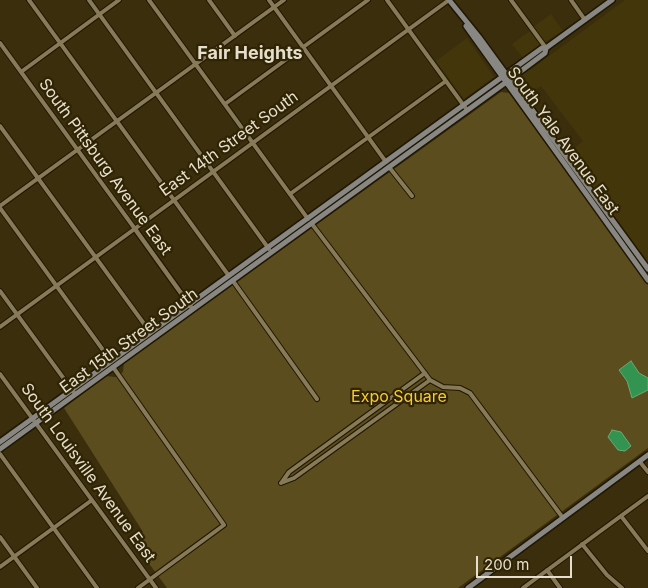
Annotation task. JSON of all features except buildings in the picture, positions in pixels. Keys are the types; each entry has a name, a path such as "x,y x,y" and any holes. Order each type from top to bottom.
{"main road":[{"name":"South Yale Avenue East","path":"449,0 549,143 620,235 639,262 648,280"},
{"path":"270,250 506,79 542,48 546,48 612,0"},
{"name":"South Yale Avenue East","path":"506,79 554,139 595,201"},
{"path":"549,143 554,139"},
{"name":"East 15th Street South","path":"231,279 249,262 270,250"},
{"name":"East 15th Street South","path":"0,442 192,308 270,250"},
{"name":"South Yale Avenue East","path":"639,262 648,269"},
{"name":"East 15th Street South","path":"0,449 34,420"},
{"path":"468,588 648,456"}],"street":[{"path":"29,0 317,399"},
{"path":"89,0 270,250"},
{"path":"21,72 119,0"},
{"path":"149,0 290,194 430,380 443,387 460,388 470,392 564,518"},
{"path":"209,0 235,36"},
{"path":"269,0 412,196"},
{"path":"138,588 224,525 0,207 284,0"},
{"path":"224,104 368,0"},
{"path":"387,0 465,108"},
{"name":"East 14th Street South","path":"0,327 449,0"},
{"path":"511,0 546,48"},
{"path":"571,0 585,20"},
{"name":"South Pittsburg Avenue East","path":"0,43 192,308"},
{"path":"290,194 446,81"},
{"path":"0,126 152,335"},
{"path":"0,291 73,392"},
{"path":"425,373 289,472 281,483 294,478 430,380"},
{"name":"South Louisville Avenue East","path":"0,374 156,588"},
{"path":"0,454 97,588"},
{"path":"640,462 648,472"},
{"path":"523,588 648,496"},
{"path":"0,566 92,500"},
{"path":"620,516 648,551"},
{"path":"0,537 37,588"},
{"path":"582,544 607,576 622,588"},
{"path":"547,570 560,588"}],"shaded area":[{"path":"625,0 648,0 648,263 568,153 583,141 541,86 526,96 516,81 519,76 530,70"},
{"path":"551,14 563,31 544,42 533,27"},
{"path":"530,31 540,43 538,48 524,59 512,44"},
{"path":"467,38 494,77 464,99 436,61"},
{"path":"631,361 639,373 648,378 648,390 632,398 627,381 619,370"},
{"path":"612,430 621,432 631,446 625,451 618,450 608,437"}],"green space":[{"name":"Expo Square","path":"501,92 509,93 648,285 648,448 458,588 167,588 133,542 143,532 64,408 106,376 115,377 123,372 124,363"}],"district":[{"name":"Fair Heights","path":"250,54"}]}
